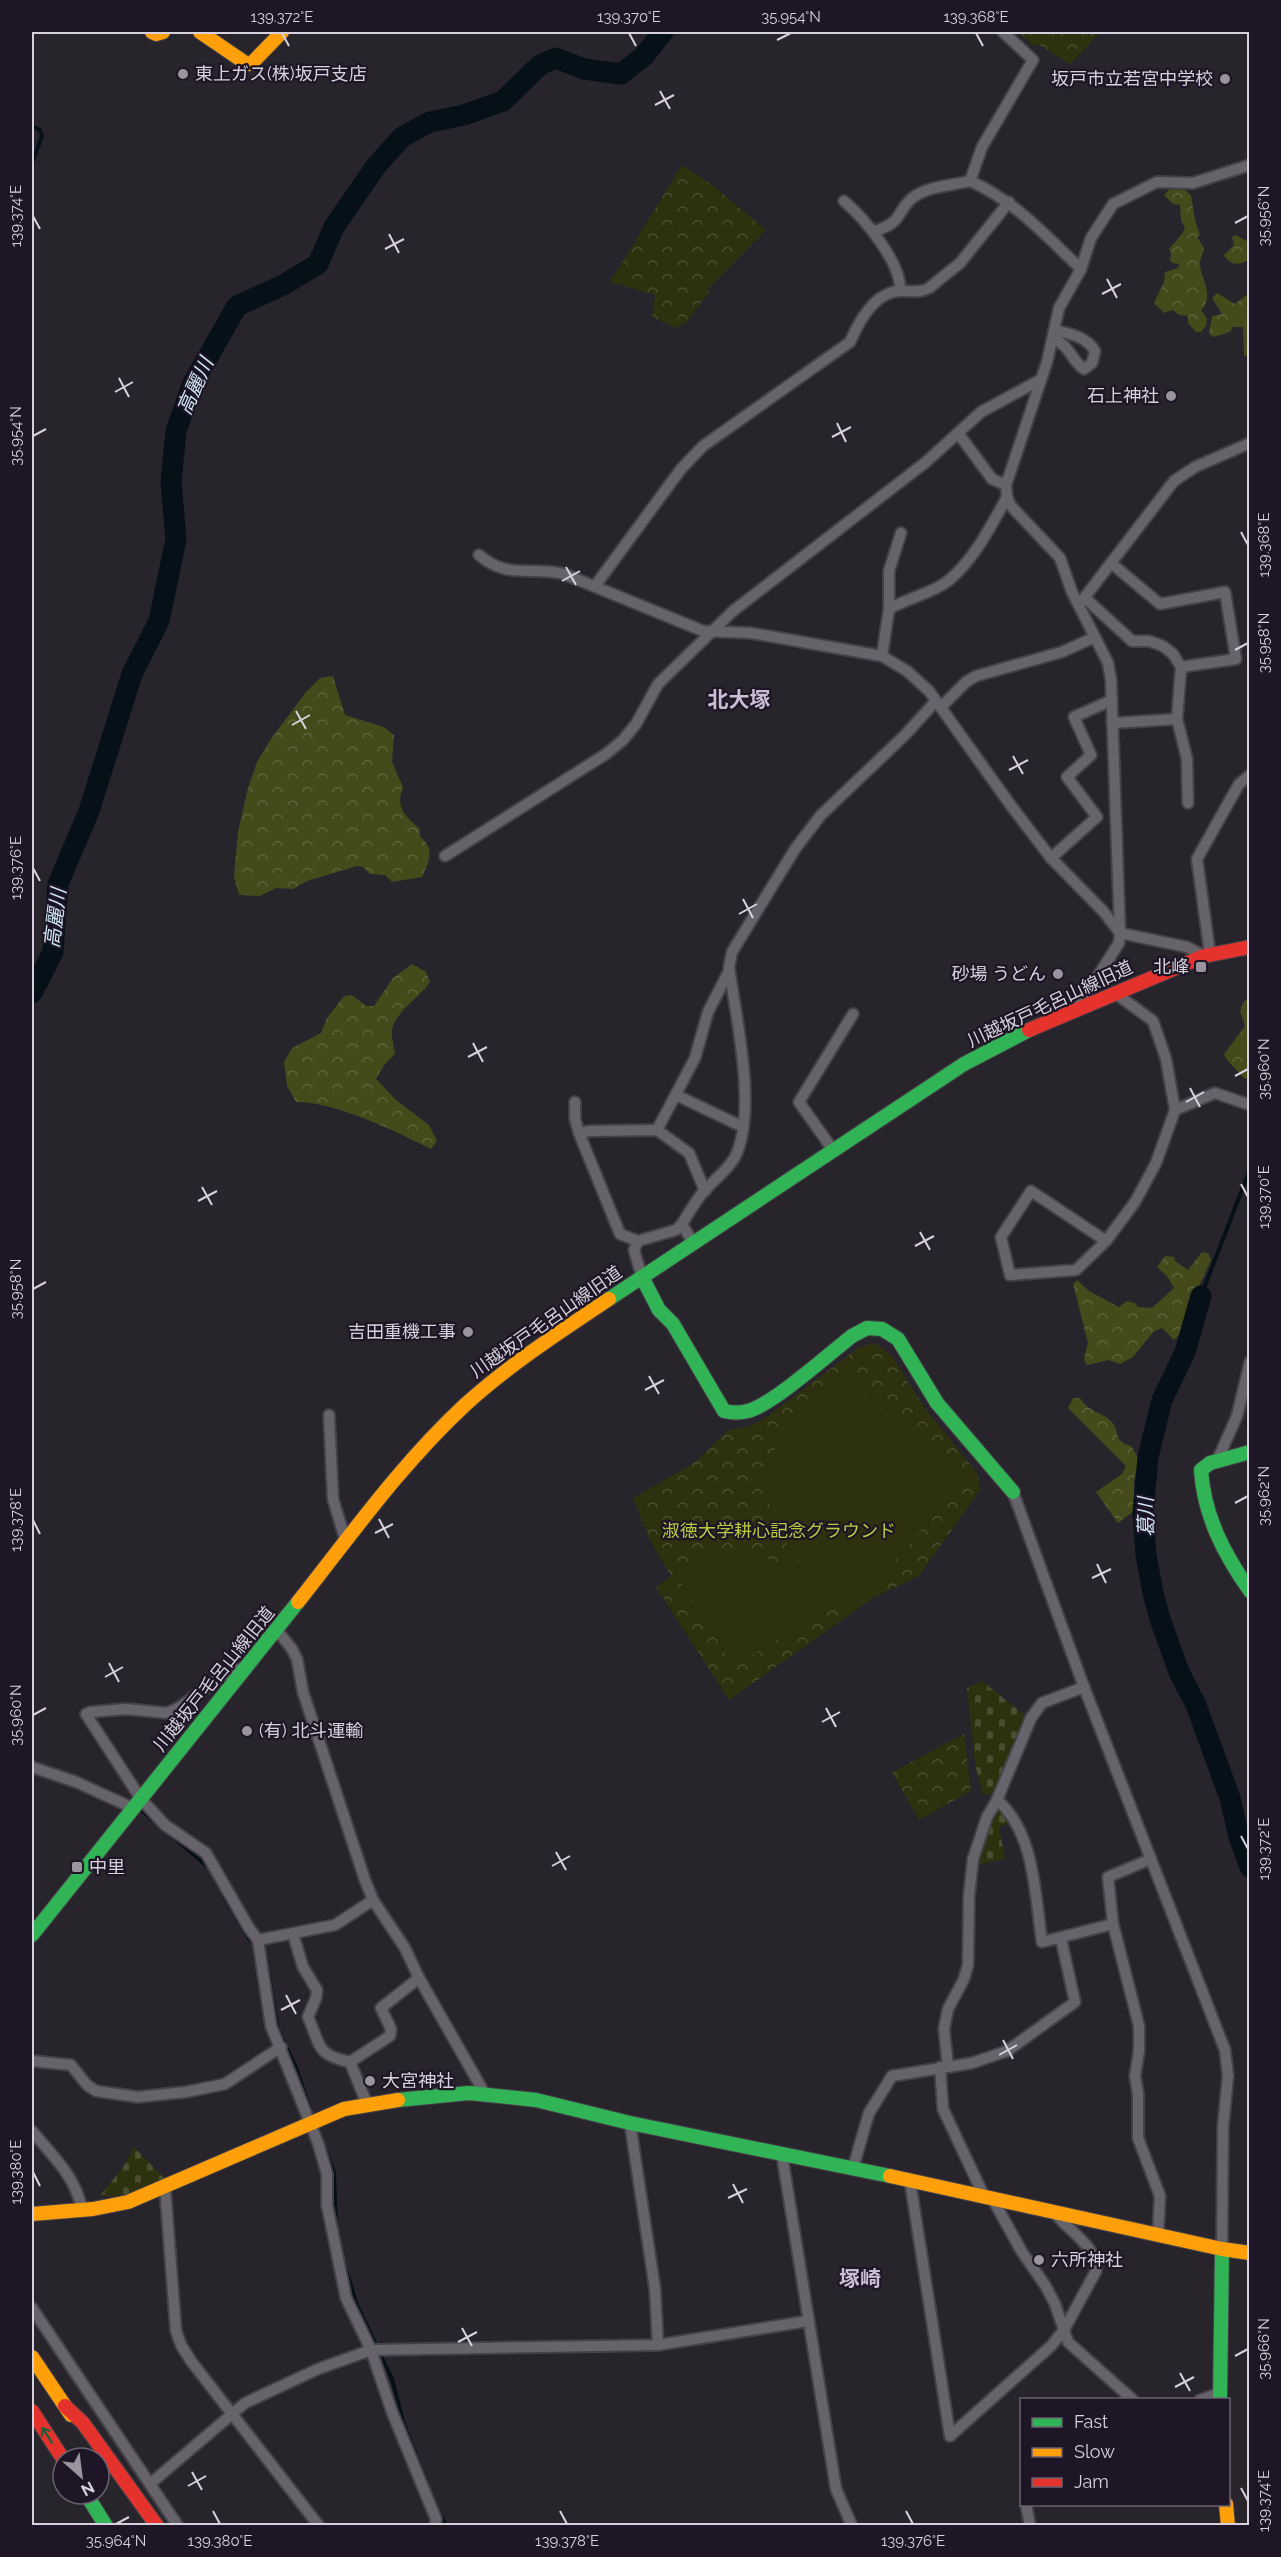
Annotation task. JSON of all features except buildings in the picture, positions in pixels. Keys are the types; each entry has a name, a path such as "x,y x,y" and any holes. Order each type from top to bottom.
{"main road":[{"path":"152,32 156,34 163,32"},
{"path":"200,32 247,64 251,64 282,32"},
{"name":"川越坂戸毛呂山線旧道","path":"32,1935 434,1433 458,1408 517,1361 964,1064 1020,1034 1207,955 1250,947"},
{"path":"642,1277 659,1310 673,1324 724,1411 733,1413 749,1411 769,1401 867,1328 882,1329 898,1339 937,1403 1013,1492"},
{"path":"1250,1452 1210,1463 1201,1470 1201,1487 1218,1540 1250,1591"},
{"path":"32,2214 82,2210 128,2202 313,2122 367,2104 453,2093 485,2094 536,2100 630,2123 853,2168 1222,2249 1250,2253"},
{"path":"1220,2396 1222,2249"},
{"path":"32,2357 91,2446"},
{"path":"64,2406 83,2423 157,2526"},
{"path":"32,2410 55,2446"},
{"path":"111,2477 142,2526"},
{"path":"94,2506 106,2526"},
{"path":"1226,2506 1228,2526"}],"street":[{"path":"970,181 982,147 1033,60 1003,32"},
{"path":"1076,1010 1119,943 1112,680 1108,663 1095,637 1082,601 1060,558 1011,506 1007,497 1006,485 1040,380 1059,308 1081,269 1092,238 1113,204 1157,182 1193,183 1250,165"},
{"path":"874,231 893,224 906,204 918,194 970,181 1009,202 1081,269"},
{"path":"844,201 874,231 899,278 900,291"},
{"path":"595,586 681,469 704,446 846,345 861,319 886,294 900,291 923,291 929,288 960,263 1009,202"},
{"path":"445,856 583,769 623,740 636,724 658,684 733,611 926,462 981,412 1040,380"},
{"path":"958,434 993,479 1006,485"},
{"path":"1082,601 1174,481 1195,467 1250,443"},
{"path":"889,609 947,581 959,570 988,532 1007,497"},
{"path":"882,656 889,609 889,572 901,533"},
{"path":"479,555 489,563 518,572 552,571 595,586 674,620 711,632 751,633 882,656 917,679 938,704 1051,858 1103,911 1120,933 1187,947 1207,955 1197,860 1239,784 1250,775"},
{"path":"1111,563 1160,604 1225,592 1236,659 1181,667"},
{"path":"1082,601 1132,641 1149,641 1163,646 1173,654 1181,667 1177,719 1187,759 1188,803"},
{"path":"575,1101 575,1119 579,1133 620,1234 638,1241 676,1230 705,1191 721,1176 735,1157 742,1139 745,1110 730,970 732,952 795,849 821,815 938,704 966,682 976,676 1062,652 1095,637"},
{"path":"1051,858 1097,817 1067,777 1091,755 1074,717 1112,700"},
{"path":"1112,723 1177,719"},
{"path":"657,1130 695,1058 708,1012 730,970"},
{"path":"1106,1241 1031,1191 1001,1237 1010,1275 1076,1270 1106,1241 1135,1202 1156,1163 1176,1110 1166,1059 1153,1021 1115,993"},
{"path":"833,1150 799,1102 853,1014"},
{"path":"1176,1110 1215,1093 1250,1105"},
{"path":"676,1095 743,1127"},
{"path":"579,1133 657,1130 689,1153 705,1191"},
{"path":"682,1224 693,1243"},
{"path":"638,1241 634,1250 642,1277"},
{"path":"1217,1461 1237,1416 1250,1362"},
{"path":"329,1414 333,1499 346,1542"},
{"path":"1013,1492 1084,1687 1227,2062 1222,2249"},
{"path":"276,1629 297,1659 303,1692 364,1880 373,1900 405,1948 419,1978 485,2094"},
{"path":"137,1804 86,1714 126,1709 167,1713 180,1707 228,1672 247,1667"},
{"path":"1084,1687 1042,1703 1031,1718 997,1800 987,1816 974,1859 969,1896 968,1965 948,2009 944,2029 943,2109 988,2197 1045,2285 1068,2342 1131,2398"},
{"path":"32,1767 137,1804 206,1853 259,1946 271,2026 313,2122 327,2174 327,2205 346,2298 376,2350 393,2412 436,2519 435,2526"},
{"path":"997,1800 1010,1810 1028,1852 1042,1942 1113,1924"},
{"path":"1151,1859 1108,1876 1113,1924 1139,2026 1135,2076 1138,2094 1138,2138 1160,2196 1158,2234"},
{"path":"259,1946 293,1934 335,1925 373,1900"},
{"path":"293,1934 303,1967 317,1990 308,2017 328,2057 350,2062 390,2036 391,2029 381,2008 419,1978"},
{"path":"853,2168 869,2113 892,2076 972,2063 1007,2051 1074,2002 1061,1939"},
{"path":"32,2061 71,2065 87,2085 96,2091 138,2097 186,2092 225,2084 281,2047"},
{"path":"350,2062 367,2104"},
{"path":"630,2123 655,2289 658,2345"},
{"path":"32,2131 66,2172 80,2196 82,2210"},
{"path":"782,2155 836,2489 852,2526"},
{"path":"910,2181 950,2436 1051,2346 1064,2330 1096,2271 1097,2260 1089,2248 1064,2226 1055,2213"},
{"path":"165,2187 176,2331 181,2345 319,2526"},
{"path":"32,2308 178,2526"},
{"path":"150,2484 253,2398 318,2368 376,2350 658,2345 808,2321"},
{"path":"1026,2506 1030,2526"}],"green space":[{"name":"坂戸市立若宮中学校","path":"1018,32 1101,32 1070,64 1038,44 1033,46"},
{"path":"682,165 711,184 766,230 707,290 709,292 686,323 676,328 652,317 655,295 610,282"},
{"path":"1172,187 1182,188 1191,195 1200,235 1197,237 1204,248 1200,268 1207,298 1201,310 1207,319 1206,326 1201,332 1196,332 1188,323 1188,316 1179,315 1173,310 1164,313 1154,303 1164,282 1165,272 1178,268 1179,264 1172,263 1170,259 1169,249 1185,227 1181,221 1180,205 1173,204 1164,195"},
{"path":"1236,235 1250,243 1249,259 1239,264 1232,263 1224,255 1234,245 1232,237"},
{"path":"1217,293 1235,304 1249,293 1250,354 1247,357 1244,355 1243,327 1233,327 1230,332 1213,337 1209,333 1212,316 1222,314 1212,298"},
{"path":"333,676 345,715 384,727 394,735 392,762 403,787 401,806 406,816 420,829 420,837 428,846 430,856 427,866 422,877 392,882 385,875 370,874 363,867 357,866 307,881 293,889 276,888 260,896 239,895 234,876 238,832 248,788 257,762 306,692 320,678"},
{"path":"412,964 426,972 430,982 394,1023 392,1033 395,1054 384,1065 376,1079 396,1100 429,1125 437,1141 431,1149 347,1112 312,1103 296,1102 287,1086 284,1062 292,1048 321,1033 327,1018 344,996 352,995 366,1006 374,1006 393,978"},
{"path":"1249,999 1249,1078 1245,1079 1224,1054 1245,1026 1240,1011 1244,1001"},
{"path":"1202,1252 1208,1253 1211,1260 1188,1310 1185,1329 1174,1340 1162,1328 1154,1331 1133,1357 1120,1364 1109,1360 1087,1365 1084,1359 1088,1343 1073,1284 1077,1280 1089,1291 1119,1307 1127,1301 1135,1303 1138,1307 1152,1308 1174,1288 1167,1276 1157,1267 1165,1256 1174,1257 1175,1261 1188,1270"},
{"name":"淑徳大学耕心記念グラウンド","path":"875,1343 892,1356 924,1407 978,1474 980,1490 919,1576 873,1598 729,1700 656,1587 671,1576 649,1538 633,1498 694,1463 728,1430 747,1427 764,1419 858,1348"},
{"path":"841,1374 961,1481 961,1485 848,1614 791,1551 778,1528 769,1504 767,1479 773,1453 788,1425 818,1390"},
{"path":"1073,1398 1080,1398 1086,1406 1111,1421 1121,1442 1131,1446 1139,1459 1134,1481 1134,1511 1118,1523 1096,1492 1122,1474 1126,1466 1068,1408"},
{"path":"724,1553 771,1559 784,1565 808,1581 830,1605 737,1665 733,1665 673,1570 690,1562"},
{"path":"982,1681 1026,1716 994,1795 983,1795 975,1764 967,1688"},
{"path":"964,1734 971,1791 919,1820 892,1772"},
{"path":"1001,1806 1011,1823 999,1827 1005,1859 976,1865 988,1825"},
{"path":"134,2147 165,2179 126,2196 100,2196 123,2167"}],"waterway":[{"name":"高麗川","path":"32,993 53,952 58,884 89,811 132,674 159,621 176,539 171,482 176,431 193,383 237,306 283,285 318,264 334,227 376,166 402,137 430,122 464,115 503,101 540,65 556,58 584,69 621,74 644,56 663,32"},
{"path":"32,126 40,130 42,136 32,163"},
{"name":"葛川","path":"1201,1296 1250,1169"},
{"name":"葛川","path":"1201,1296 1185,1352 1162,1400 1148,1457 1143,1513 1146,1555 1160,1619 1179,1672 1196,1705 1230,1798 1239,1837 1250,1867"},
{"path":"105,1790 134,1803"},
{"path":"139,1808 208,1867"},
{"path":"225,1897 249,1939 255,1944"},
{"path":"266,1959 278,2030 295,2065 310,2109"},
{"path":"323,2144 334,2173 336,2228"},
{"path":"345,2267 357,2305 392,2379 404,2425 427,2484"},
{"path":"439,2513 446,2526"}],"traffic: fast":[{"path":"609,1299 964,1064 1029,1030"},
{"path":"642,1277 659,1310 673,1324 724,1411 727,1412 742,1412 758,1407 785,1389 852,1336 867,1328 882,1329 898,1339 937,1403 1013,1492"},
{"path":"1250,1452 1210,1463 1201,1470 1206,1503 1217,1534 1250,1591"},
{"path":"32,1935 298,1602"},
{"path":"398,2100 469,2093 536,2100 630,2123 890,2176"},
{"path":"1220,2398 1222,2249"},
{"path":"94,2506 106,2526"}],"traffic: slow":[{"path":"152,32 156,34 163,32"},
{"path":"200,32 247,64 251,64 282,32"},
{"path":"298,1602 420,1450 466,1404 500,1375 609,1299"},
{"path":"32,2214 93,2209 128,2202 344,2109 398,2100"},
{"path":"890,2176 1222,2249 1250,2253"},
{"path":"32,2357 71,2415"},
{"path":"1226,2506 1228,2526"}],"traffic: jam":[{"path":"1029,1030 1204,956 1250,947"},
{"path":"65,2406 83,2423 157,2526"},
{"path":"32,2411 55,2446"}],"place":[{"name":"東上ガス(株)坂戸支店","path":"183,74"},
{"name":"坂戸市立若宮中学校","path":"1225,79"},
{"name":"石上神社","path":"1171,396"},
{"name":"北峰","path":"1201,967"},
{"name":"砂場 うどん","path":"1058,974"},
{"name":"吉田重機工事","path":"468,1332"},
{"name":"(有) 北斗運輸","path":"247,1731"},
{"name":"中里","path":"77,1867"},
{"name":"大宮神社","path":"370,2081"},
{"name":"六所神社","path":"1039,2260"}],"district":[{"name":"北大塚","path":"739,700"},
{"name":"塚崎","path":"860,2279"}]}
